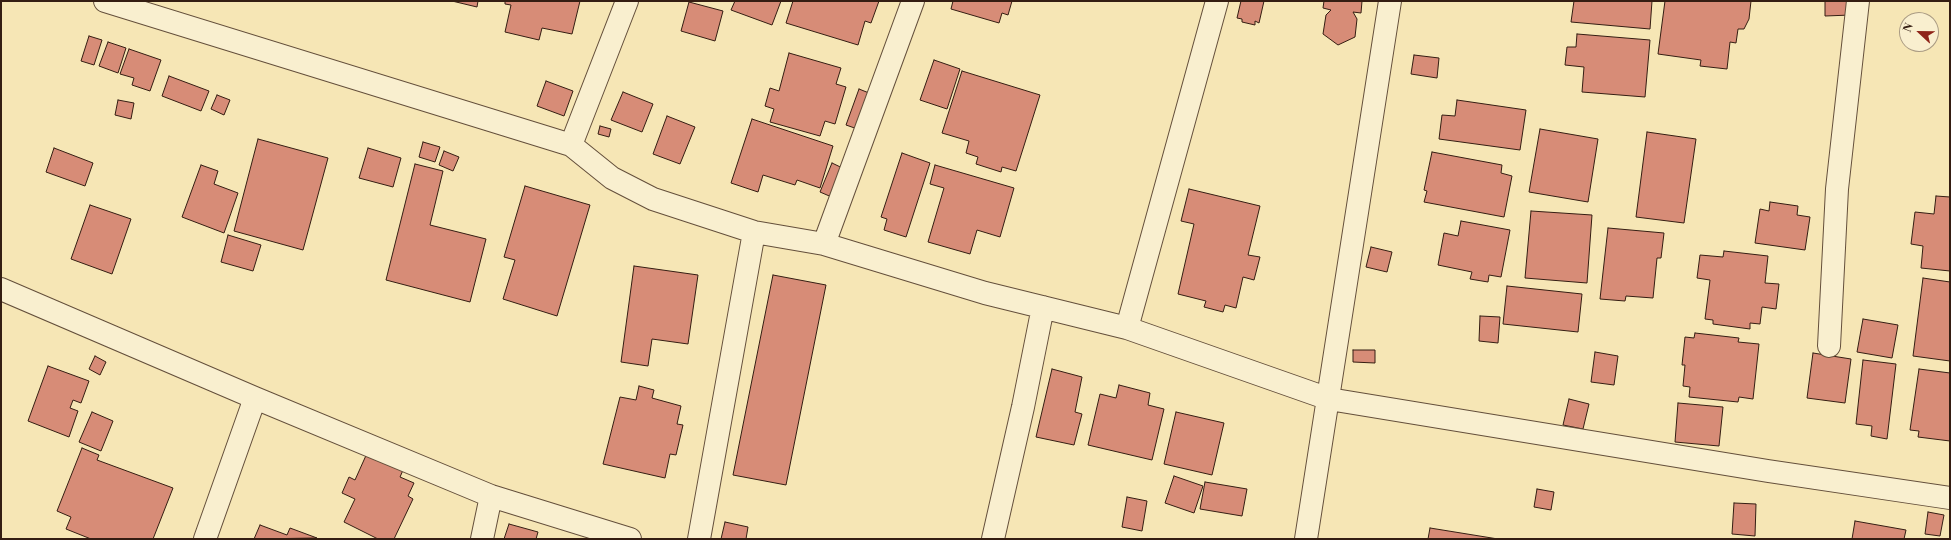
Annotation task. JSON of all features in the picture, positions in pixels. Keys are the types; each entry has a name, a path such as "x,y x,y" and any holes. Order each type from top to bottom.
{"street":[{"path":"105,1 571,145 612,178 653,199 754,232 824,244 985,293 1127,328 1329,399 1768,471 1950,498"},
{"path":"571,145 628,1"},
{"path":"824,244 914,1"},
{"path":"1127,328 1217,1"},
{"path":"1306,539 1390,1"},
{"path":"1829,346 1837,189 1858,1"},
{"path":"699,539 754,232"},
{"path":"1,289 255,398 491,496 630,539"},
{"path":"993,539 1024,407 1043,307"},
{"path":"205,539 255,398"},
{"path":"482,539 491,496"}],"building":[{"path":"452,1 478,1 477,7"},
{"path":"505,1 580,1 572,34 542,28 539,40 505,32 511,5 505,4"},
{"path":"735,1 781,1 772,25 731,10"},
{"path":"793,1 879,1 871,23 865,21 858,45 786,23"},
{"path":"953,1 1012,1 1008,15 1002,13 999,23 951,9"},
{"path":"1241,1 1264,1 1259,23 1255,21 1255,25 1242,22 1242,19 1237,18"},
{"path":"1324,1 1362,1 1361,13 1353,12 1357,19 1355,37 1338,45 1323,34 1326,15 1331,10 1323,8"},
{"path":"1574,1 1652,1 1650,29 1571,22"},
{"path":"1665,1 1751,1 1749,19 1744,29 1738,29 1736,43 1730,42 1727,69 1700,66 1701,60 1658,54"},
{"path":"1825,1 1850,1 1851,15 1825,16"},
{"path":"689,2 723,11 715,41 681,31"},
{"path":"1577,34 1650,40 1645,97 1582,92 1584,67 1565,65 1567,47 1576,47"},
{"path":"89,36 102,40 94,65 81,61"},
{"path":"108,42 126,48 118,73 99,66"},
{"path":"129,49 161,60 150,91 132,85 134,78 120,74"},
{"path":"789,53 841,68 836,84 846,87 835,124 825,121 820,136 770,122 774,109 765,106 770,88 779,91"},
{"path":"1414,55 1439,58 1437,78 1411,74"},
{"path":"934,60 960,69 947,109 920,100"},
{"path":"962,71 1040,95 1016,171 1002,167 1001,172 976,164 978,157 966,153 969,141 942,133"},
{"path":"169,76 209,91 201,111 162,96"},
{"path":"546,81 573,91 564,116 537,106"},
{"path":"859,89 879,97 866,132 846,125"},
{"path":"623,92 653,104 642,132 611,120"},
{"path":"217,95 230,100 224,115 211,109"},
{"path":"118,100 134,103 131,119 115,115"},
{"path":"1457,100 1526,110 1520,150 1439,139 1442,115 1455,116"},
{"path":"667,116 695,127 680,164 653,154"},
{"path":"752,119 833,146 820,188 797,180 795,185 763,175 758,192 731,183"},
{"path":"600,126 611,129 609,137 598,134"},
{"path":"1540,129 1598,139 1588,202 1529,192"},
{"path":"1647,132 1696,139 1684,223 1636,217"},
{"path":"258,139 328,158 303,250 234,231"},
{"path":"423,142 440,147 435,162 419,157"},
{"path":"54,148 93,163 85,186 46,172"},
{"path":"368,148 401,158 393,187 359,178"},
{"path":"444,151 459,157 453,171 439,165"},
{"path":"1432,152 1502,165 1501,173 1512,176 1504,217 1424,202 1427,191 1424,190"},
{"path":"902,153 930,163 906,237 884,230 887,219 881,217"},
{"path":"832,163 853,173 841,201 820,192"},
{"path":"415,164 443,171 430,225 486,239 470,302 386,280"},
{"path":"201,165 218,171 214,184 238,193 224,233 182,217"},
{"path":"935,165 1014,188 1000,237 977,230 970,254 928,242 944,188 930,184"},
{"path":"525,186 590,205 557,316 503,299 515,260 504,257"},
{"path":"1189,189 1260,206 1248,255 1260,257 1254,280 1243,277 1236,308 1225,305 1223,312 1204,307 1206,301 1178,294 1194,224 1181,221"},
{"path":"1936,196 1950,197 1950,271 1921,268 1923,246 1911,244 1915,212 1934,214"},
{"path":"1770,202 1798,206 1797,215 1810,217 1805,250 1755,243 1760,209 1769,211"},
{"path":"90,205 131,219 112,274 71,259"},
{"path":"1531,211 1592,215 1587,283 1525,278"},
{"path":"1461,221 1510,230 1501,277 1489,275 1488,282 1470,279 1472,272 1438,265 1444,233 1458,236"},
{"path":"1608,228 1664,233 1661,258 1657,258 1653,298 1626,296 1625,301 1600,299"},
{"path":"228,235 261,245 253,271 221,262"},
{"path":"1371,247 1392,252 1387,272 1366,267"},
{"path":"1724,251 1768,256 1765,283 1779,284 1776,309 1762,307 1760,324 1750,323 1750,329 1713,324 1713,320 1705,319 1710,280 1697,278 1700,255 1723,257"},
{"path":"634,266 698,275 688,344 652,339 648,366 621,362"},
{"path":"773,275 826,285 786,485 733,475"},
{"path":"1923,278 1950,282 1950,361 1913,356"},
{"path":"1507,286 1582,294 1578,332 1503,324"},
{"path":"1480,316 1500,317 1498,343 1479,341"},
{"path":"1863,319 1898,325 1892,358 1857,352"},
{"path":"1695,333 1739,338 1738,342 1759,344 1753,399 1739,397 1738,402 1689,397 1690,387 1683,386 1685,365 1682,365 1685,337 1694,338"},
{"path":"1353,350 1375,350 1375,363 1353,362"},
{"path":"1595,352 1618,356 1614,385 1591,382"},
{"path":"1813,353 1851,359 1845,403 1807,398"},
{"path":"95,356 106,362 100,375 89,369"},
{"path":"1863,360 1896,364 1887,439 1871,436 1872,426 1856,424"},
{"path":"48,366 89,381 81,403 73,400 70,408 78,411 69,437 28,421"},
{"path":"1052,369 1082,377 1075,412 1082,414 1074,445 1036,437"},
{"path":"1919,369 1950,373 1950,441 1918,437 1919,431 1910,430"},
{"path":"1119,385 1150,393 1148,405 1164,409 1152,460 1088,445 1100,394 1116,398"},
{"path":"639,386 654,390 652,398 681,406 677,424 683,425 676,455 670,454 665,478 603,464 620,397 636,400"},
{"path":"1569,399 1589,404 1583,429 1563,425"},
{"path":"1678,403 1723,407 1719,446 1675,442"},
{"path":"92,412 113,421 101,451 79,442"},
{"path":"1176,412 1224,423 1212,475 1164,464"},
{"path":"82,448 99,455 97,460 173,488 153,539 91,539 66,529 71,517 57,511"},
{"path":"368,451 404,468 400,477 414,483 408,496 413,499 394,539 378,539 344,522 355,499 342,493 349,477 355,480"},
{"path":"1174,476 1203,486 1194,513 1165,503"},
{"path":"1205,482 1247,489 1242,516 1200,509"},
{"path":"1537,489 1554,492 1551,510 1534,507"},
{"path":"1127,497 1147,501 1142,531 1122,527"},
{"path":"1734,503 1756,504 1755,536 1732,534"},
{"path":"1928,512 1944,515 1940,536 1925,534"},
{"path":"1855,521 1906,530 1904,539 1852,539"},
{"path":"725,522 748,527 746,539 721,539"},
{"path":"509,524 538,532 536,539 504,539"},
{"path":"260,525 287,535 290,528 317,538 254,539"},
{"path":"1430,528 1498,539 1428,539"}]}
